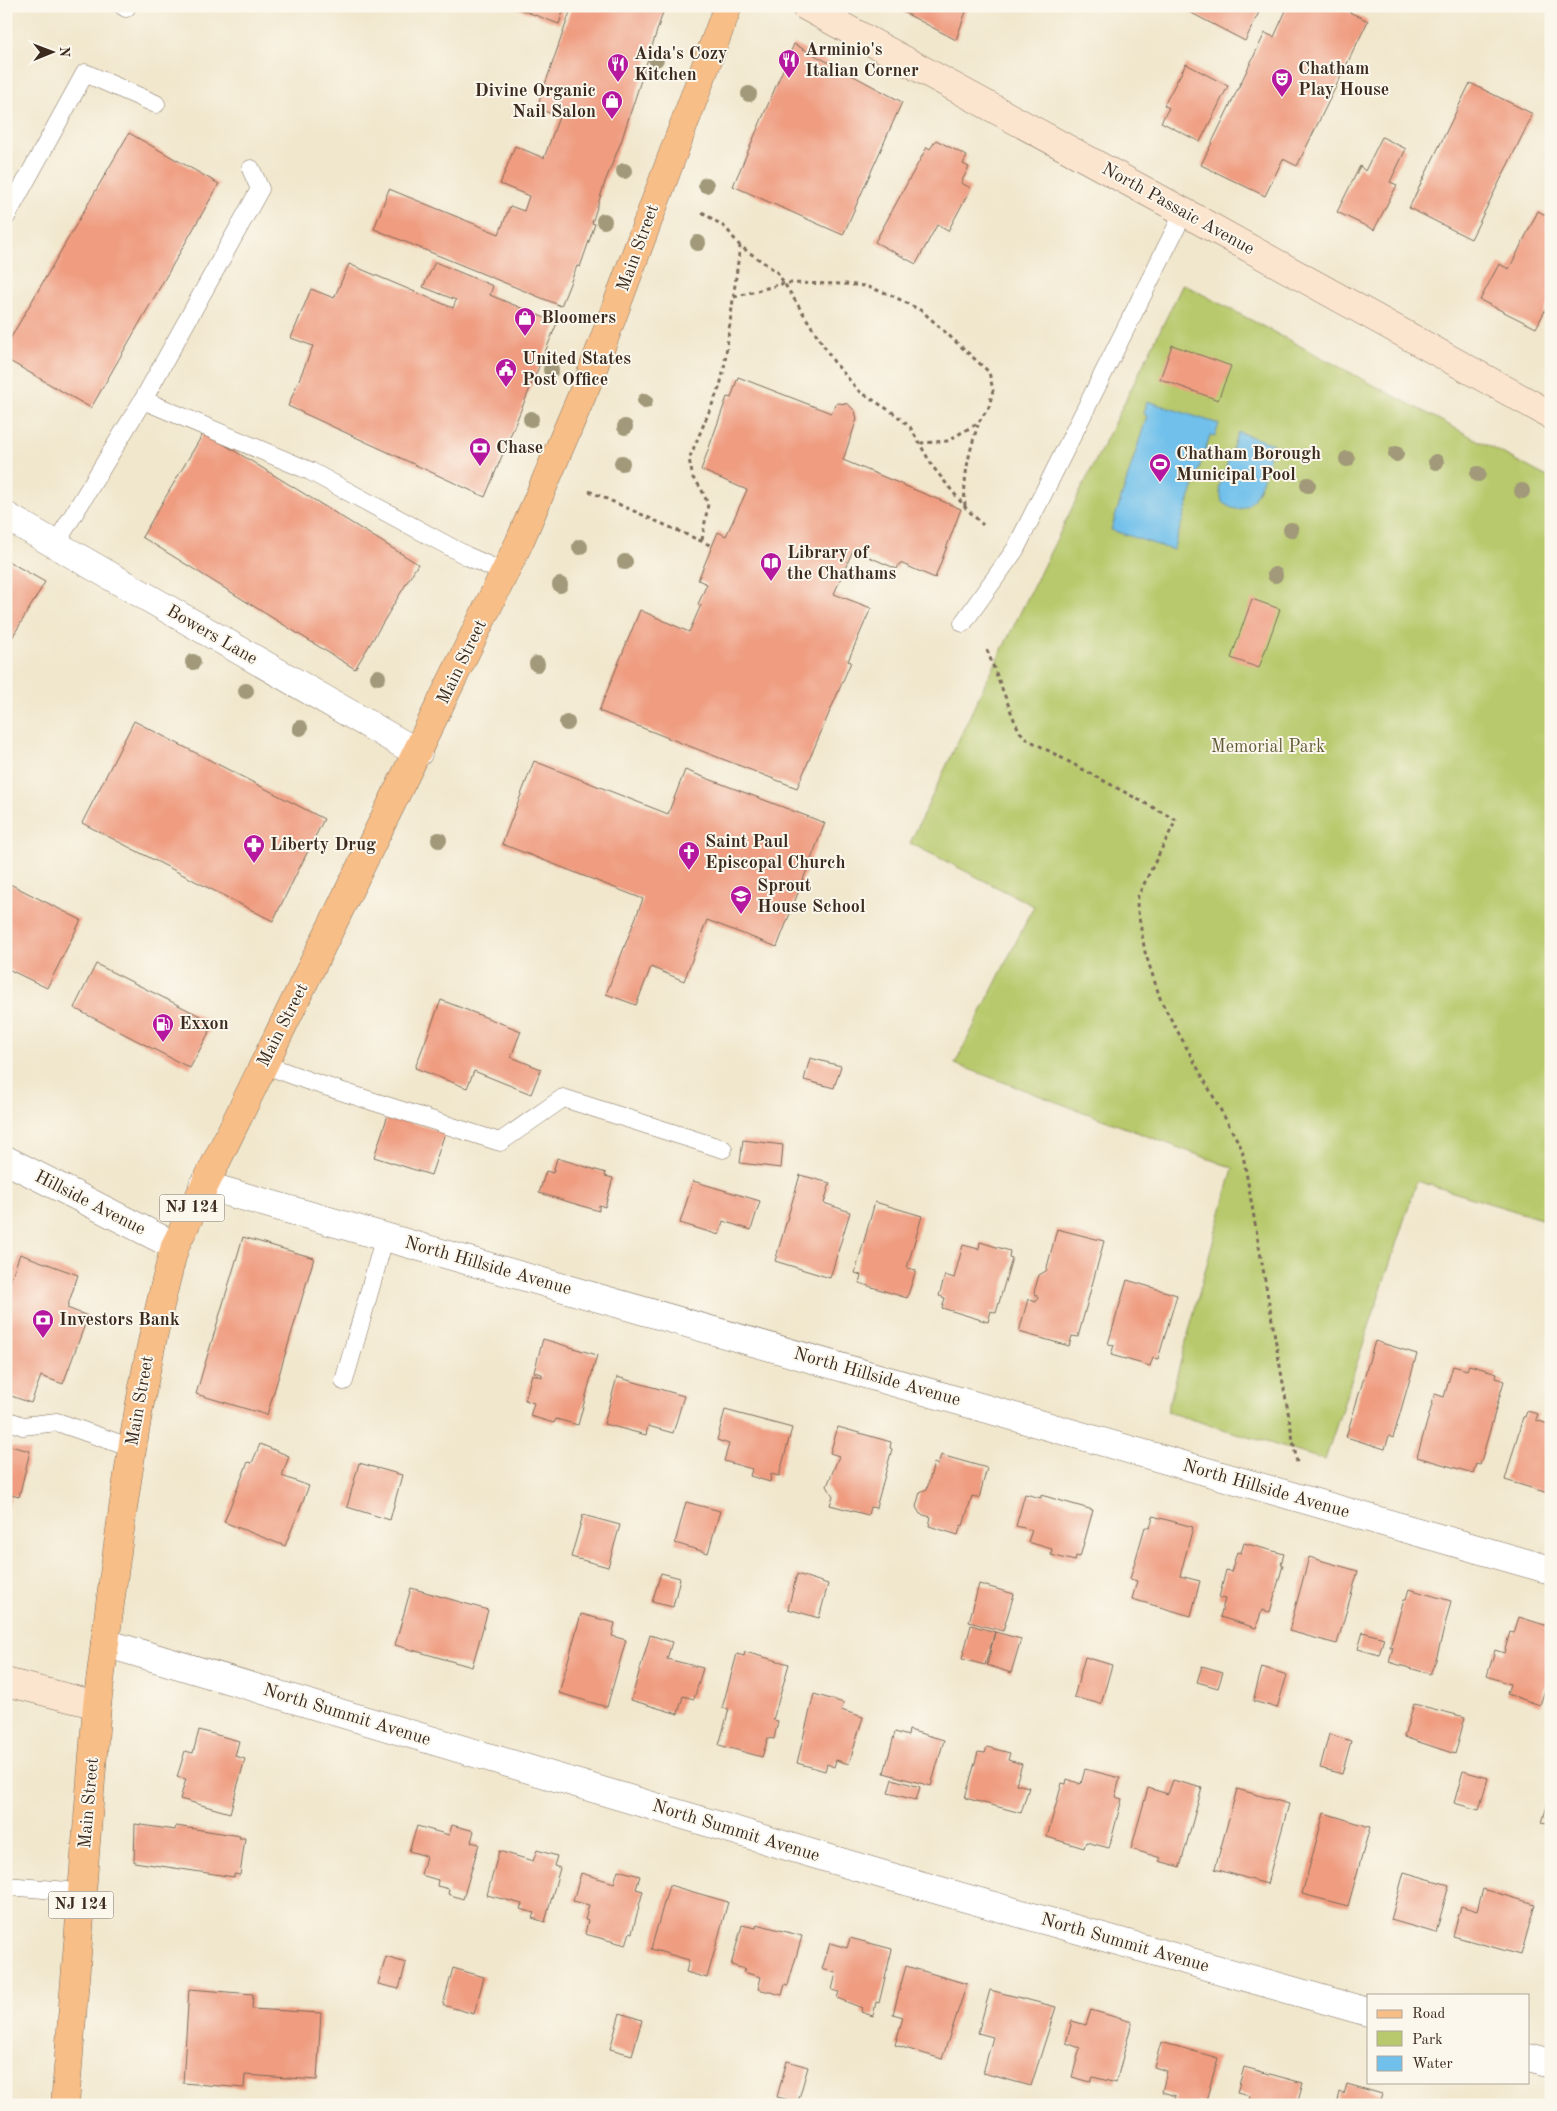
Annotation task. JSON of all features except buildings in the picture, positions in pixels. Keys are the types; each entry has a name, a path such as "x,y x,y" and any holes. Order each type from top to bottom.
{"main road":[{"name":"Main Street","path":"65,2105 97,1704 138,1406 156,1314 174,1246 505,573 591,374 728,6"},
{"name":"North Passaic Avenue","path":"804,6 1184,212 1551,416"},
{"path":"6,1682 97,1704"}],"street":[{"name":"Bowers Lane","path":"6,516 418,753"},
{"name":"Hillside Avenue","path":"6,1160 174,1246"},
{"name":"North Hillside Avenue","path":"203,1185 1551,1570"},
{"name":"North Summit Avenue","path":"105,1643 871,1871 1367,2012"},
{"path":"1530,2059 1551,2064"}],"lane":[{"path":"6,217 85,73 156,104"},
{"path":"55,544 143,400 260,188 251,169"},
{"path":"963,623 1014,550 1184,212"},
{"path":"143,400 310,471 467,556 505,573"},
{"path":"263,1064 309,1081 500,1142 563,1098 723,1149"},
{"path":"344,1381 385,1236"},
{"path":"6,1420 23,1426 58,1422 132,1448"},
{"path":"6,1886 82,1892"}],"path":[{"path":"702,212 726,228 740,246 777,272 834,362 845,376 859,391 905,423 921,443 933,467 965,507 983,525"},
{"path":"702,540 708,504 693,478 689,459 720,386 727,354 740,246"},
{"path":"734,297 785,283 864,286 889,294 922,311 989,372 993,390 989,407 978,423 966,465 963,484 965,507"},
{"path":"921,443 947,441 978,423"},
{"path":"589,491 712,546"},
{"path":"986,650 1015,722 1020,732 1027,739 1176,820 1138,896 1137,906 1145,952 1167,1015 1242,1149 1297,1466"}],"green space":[{"name":"Memorial Park","path":"1183,284 1551,479 1551,1222 1417,1181 1325,1460 1167,1412 1233,1168 955,1064 1034,906 910,843 983,688"}],"water":[{"name":"Chatham Borough Municipal Pool","path":"1147,401 1219,424 1215,436 1210,435 1173,550 1111,530 1147,416 1144,414"},
{"path":"1238,432 1273,444 1258,492 1251,502 1243,508 1234,508 1222,502 1219,487"}],"place":[{"name":"Arminio's Italian Corner","path":"789,79"},
{"name":"Aida's Cozy Kitchen","path":"618,83"},
{"name":"Chatham Play House","path":"1282,98"},
{"name":"Divine Organic Nail Salon","path":"612,120"},
{"name":"Bloomers","path":"525,337"},
{"name":"United States Post Office","path":"506,388"},
{"name":"Chase","path":"480,467"},
{"name":"Chatham Borough Municipal Pool","path":"1160,483"},
{"name":"Library of the Chathams","path":"771,582"},
{"name":"Liberty Drug","path":"254,864"},
{"name":"Saint Paul Episcopal Church","path":"689,871"},
{"name":"Sprout House School","path":"741,915"},
{"name":"Exxon","path":"163,1043"},
{"name":"Investors Bank","path":"43,1339"}]}
